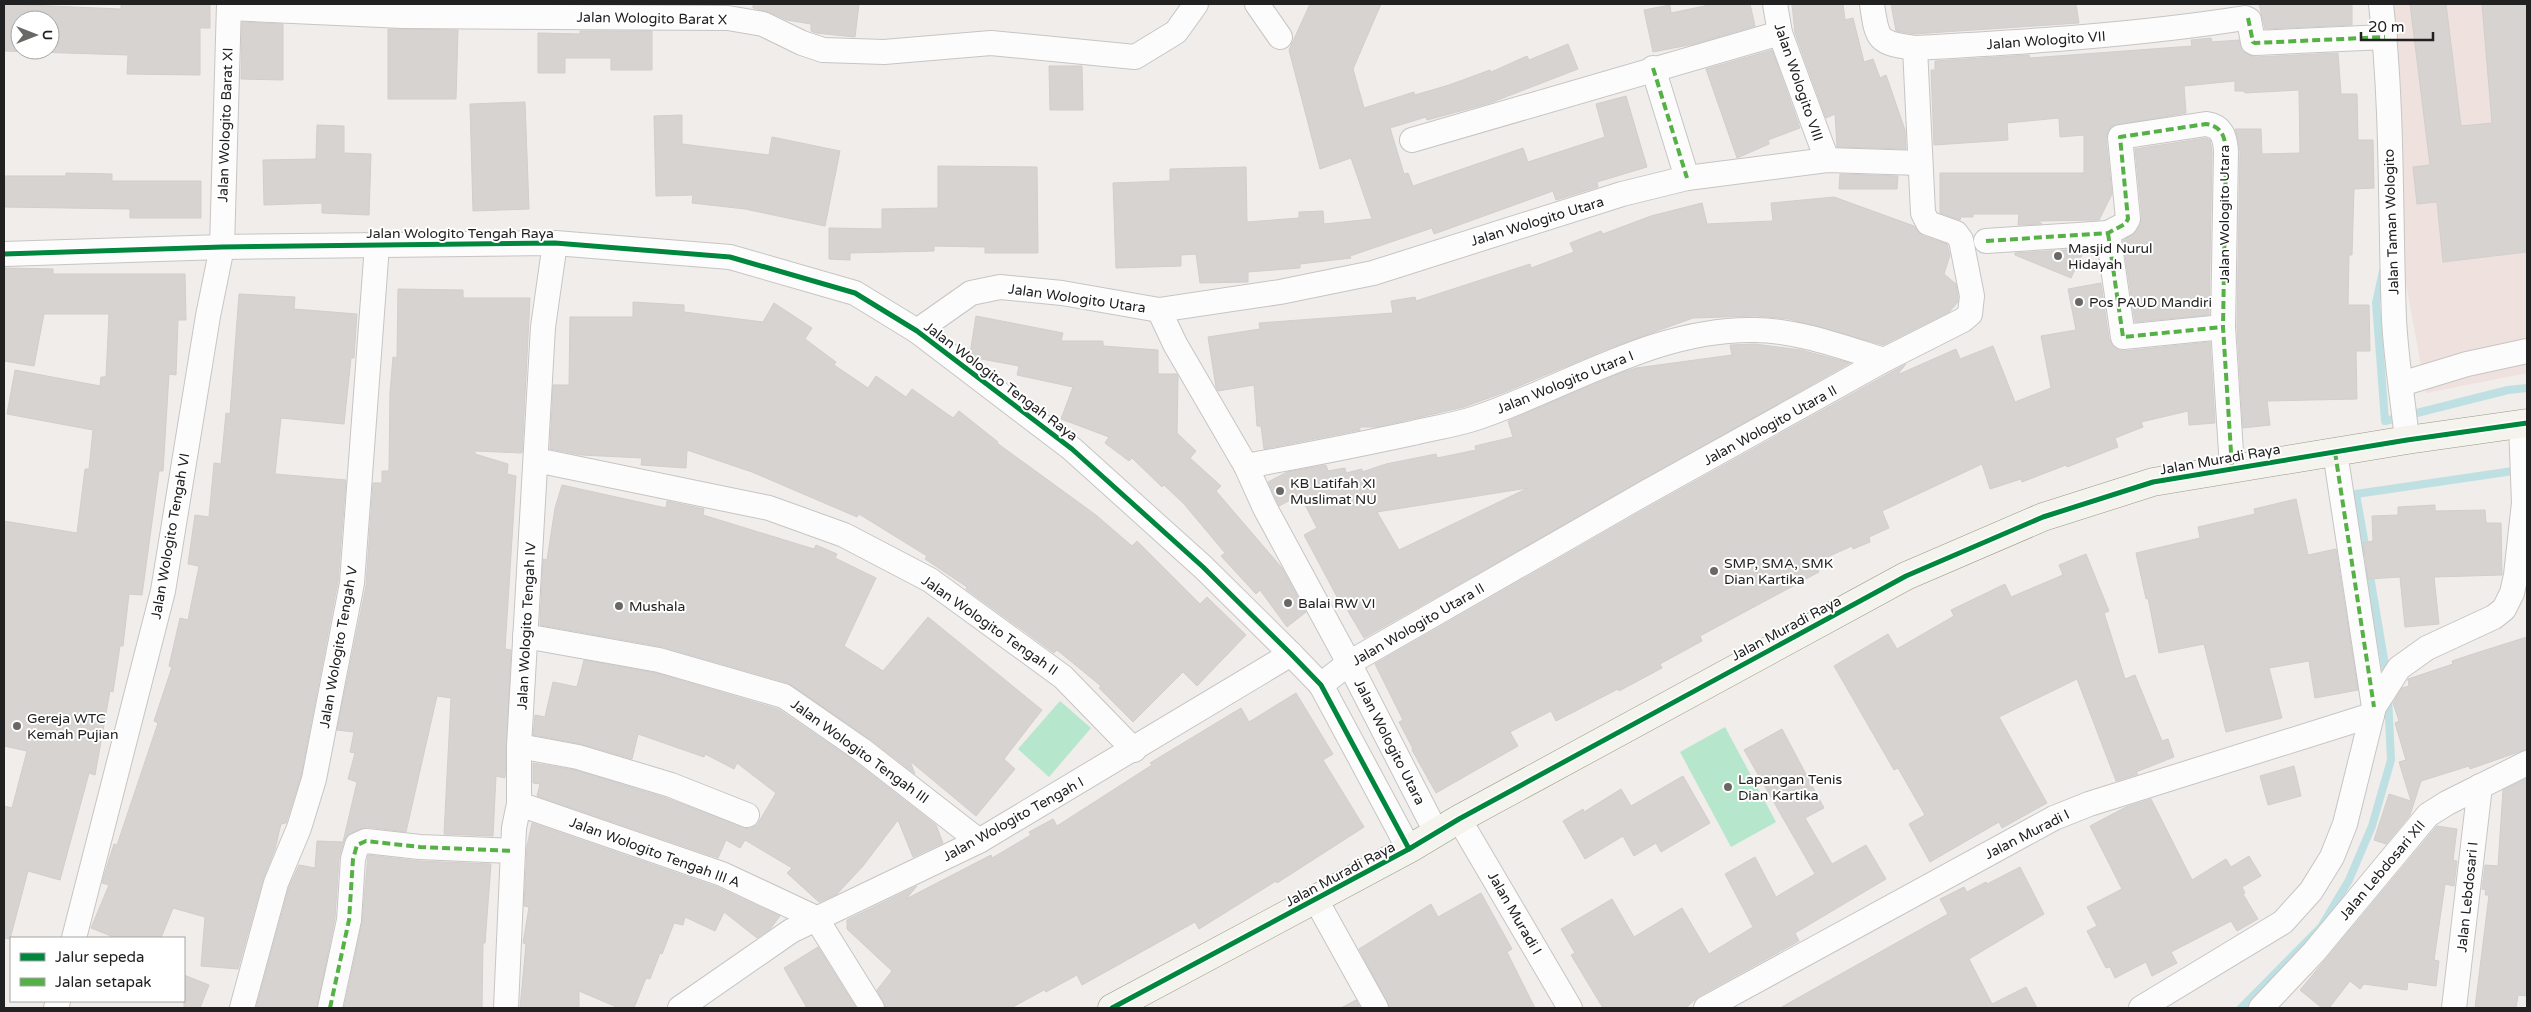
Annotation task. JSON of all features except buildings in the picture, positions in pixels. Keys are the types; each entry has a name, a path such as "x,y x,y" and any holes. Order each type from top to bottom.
{"street":[{"name":"Jalan Wologito Barat X","path":"229,6 403,16 728,18 763,24 802,43 823,50 884,52 991,43 1135,57 1176,32 1196,4"},
{"path":"1257,4 1280,37"},
{"name":"Jalan Wologito VIII","path":"1774,4 1780,33 1827,160"},
{"name":"Jalan Wologito VII","path":"1872,4 1875,28 1882,40 1890,45 1915,48 2084,38 2168,30 2248,18 2253,42 2255,43 2385,37"},
{"name":"Jalan Taman Wologito","path":"2381,4 2385,37 2394,322 2404,410"},
{"name":"Jalan Wologito Barat XI","path":"222,246 229,6"},
{"path":"1412,140 1653,68 1780,33"},
{"name":"Jalan Wologito Utara II","path":"1321,685 1350,663 1884,360 1962,320 1970,314 1972,296 1961,240 1956,233 1928,223 1923,213 1915,48"},
{"path":"1653,68 1686,178"},
{"name":"Jalan Wologito Utara","path":"2108,233 2125,224 2128,220 2120,137 2206,124 2215,125 2221,131 2226,151 2223,327 2232,468"},
{"name":"Jalan Wologito Utara","path":"917,331 971,293 1000,286 1062,293 1159,310 1280,292 1373,273 1613,197 1686,178 1827,160 1920,163"},
{"path":"1986,241 2108,233 2123,337 2223,327"},
{"name":"Jalan Wologito Tengah Raya","path":"4,254 222,246 555,243 730,257 855,293 917,331 1072,449 1203,567 1291,654 1321,685 1409,849"},
{"name":"Jalan Wologito Tengah IV","path":"506,1008 514,828 519,804 519,746 543,327 555,243"},
{"name":"Jalan Wologito Tengah V","path":"242,1008 276,883 299,828 314,779 352,583 377,245"},
{"name":"Jalan Wologito Tengah VI","path":"74,937 163,591 208,316 222,246"},
{"name":"Jalan Wologito Utara","path":"1159,310 1175,344 1246,466 1265,508 1350,663 1448,825"},
{"name":"Jalan Wologito Utara I","path":"1246,466 1350,447 1474,419 1526,400 1657,344 1702,335 1756,330 1838,346 1884,360"},
{"path":"2404,410 2522,347"},
{"name":"Jalan Muradi Raya","path":"1112,1008 1316,900 1409,849 1448,825 1906,576 2043,518 2153,482 2335,452 2404,410 2524,424"},
{"path":"2140,1008 2283,922 2310,891 2332,858 2345,824 2377,704 2399,668 2427,648 2494,617 2504,609 2512,593 2516,575 2524,502 2524,424"},
{"path":"2335,452 2377,704"},
{"name":"Jalan Wologito Tengah II","path":"536,460 769,508 844,535 930,580 1063,677 1134,750"},
{"name":"Jalan Wologito Tengah III","path":"526,636 659,660 784,696 862,750 979,840"},
{"name":"Jalan Wologito Tengah I","path":"680,1008 791,930 979,840 1134,750 1291,654"},
{"name":"Jalan Muradi I","path":"1706,1008 2054,818 2377,704"},
{"path":"519,746 578,756 670,785 747,816"},
{"name":"Jalan Lebdosari XII","path":"2261,1008 2314,952 2428,816 2480,786 2527,763"},
{"name":"Jalan Lebdosari I","path":"2454,1008 2480,786"},
{"name":"Jalan Wologito Tengah III A","path":"519,804 722,874 816,918"},
{"name":"Jalan Muradi I","path":"1448,825 1570,1008"},
{"path":"330,1008 349,920 353,860 357,845 366,840 420,847 513,851"},
{"path":"1316,900 1376,1008"},
{"path":"816,918 872,1008"}],"shaded area":[{"path":"2390,4 2527,4 2527,373 2426,393 2405,278 2400,73"}],"green space":[{"path":"1060,701 1091,728 1049,777 1018,749"},
{"name":"Lapangan Tenis Dian Kartika","path":"1725,727 1776,822 1731,847 1680,752"}],"waterway":[{"path":"2383,271 2376,303 2385,421 2508,390 2527,388"},
{"path":"2366,551 2356,494 2520,470"},
{"path":"2369,570 2387,677"},
{"path":"2241,1008 2321,927 2349,880 2372,826 2391,760 2388,696"}],"marked path":[{"path":"2248,18 2253,42 2255,43 2385,37"},
{"path":"1653,68 1687,178"},
{"path":"1986,241 2108,233 2125,224 2128,219 2120,137 2206,124 2216,127 2222,133 2226,151 2223,327 2232,468"},
{"path":"2108,233 2123,337 2223,327"},
{"path":"2335,452 2374,707"},
{"path":"330,1008 349,920 353,859 357,845 366,841 420,847 513,851"}],"cycle path":[{"path":"4,254 222,247 555,243 730,257 855,293 917,331 1072,449 1203,567 1291,654 1321,685 1409,849"},
{"path":"1112,1008 1409,849 1459,819 1906,576 2043,517 2153,482 2407,440 2527,423"}],"place":[{"name":"Masjid Nurul Hidayah","path":"2058,256"},
{"name":"Pos PAUD Mandiri","path":"2079,302"},
{"name":"KB Latifah XI Muslimat NU","path":"1280,491"},
{"name":"SMP, SMA, SMK Dian Kartika","path":"1714,571"},
{"name":"Balai RW VI","path":"1288,603"},
{"name":"Mushala","path":"619,606"},
{"name":"Gereja WTC Kemah Pujian","path":"17,726"},
{"name":"Lapangan Tenis Dian Kartika","path":"1728,787"}]}
